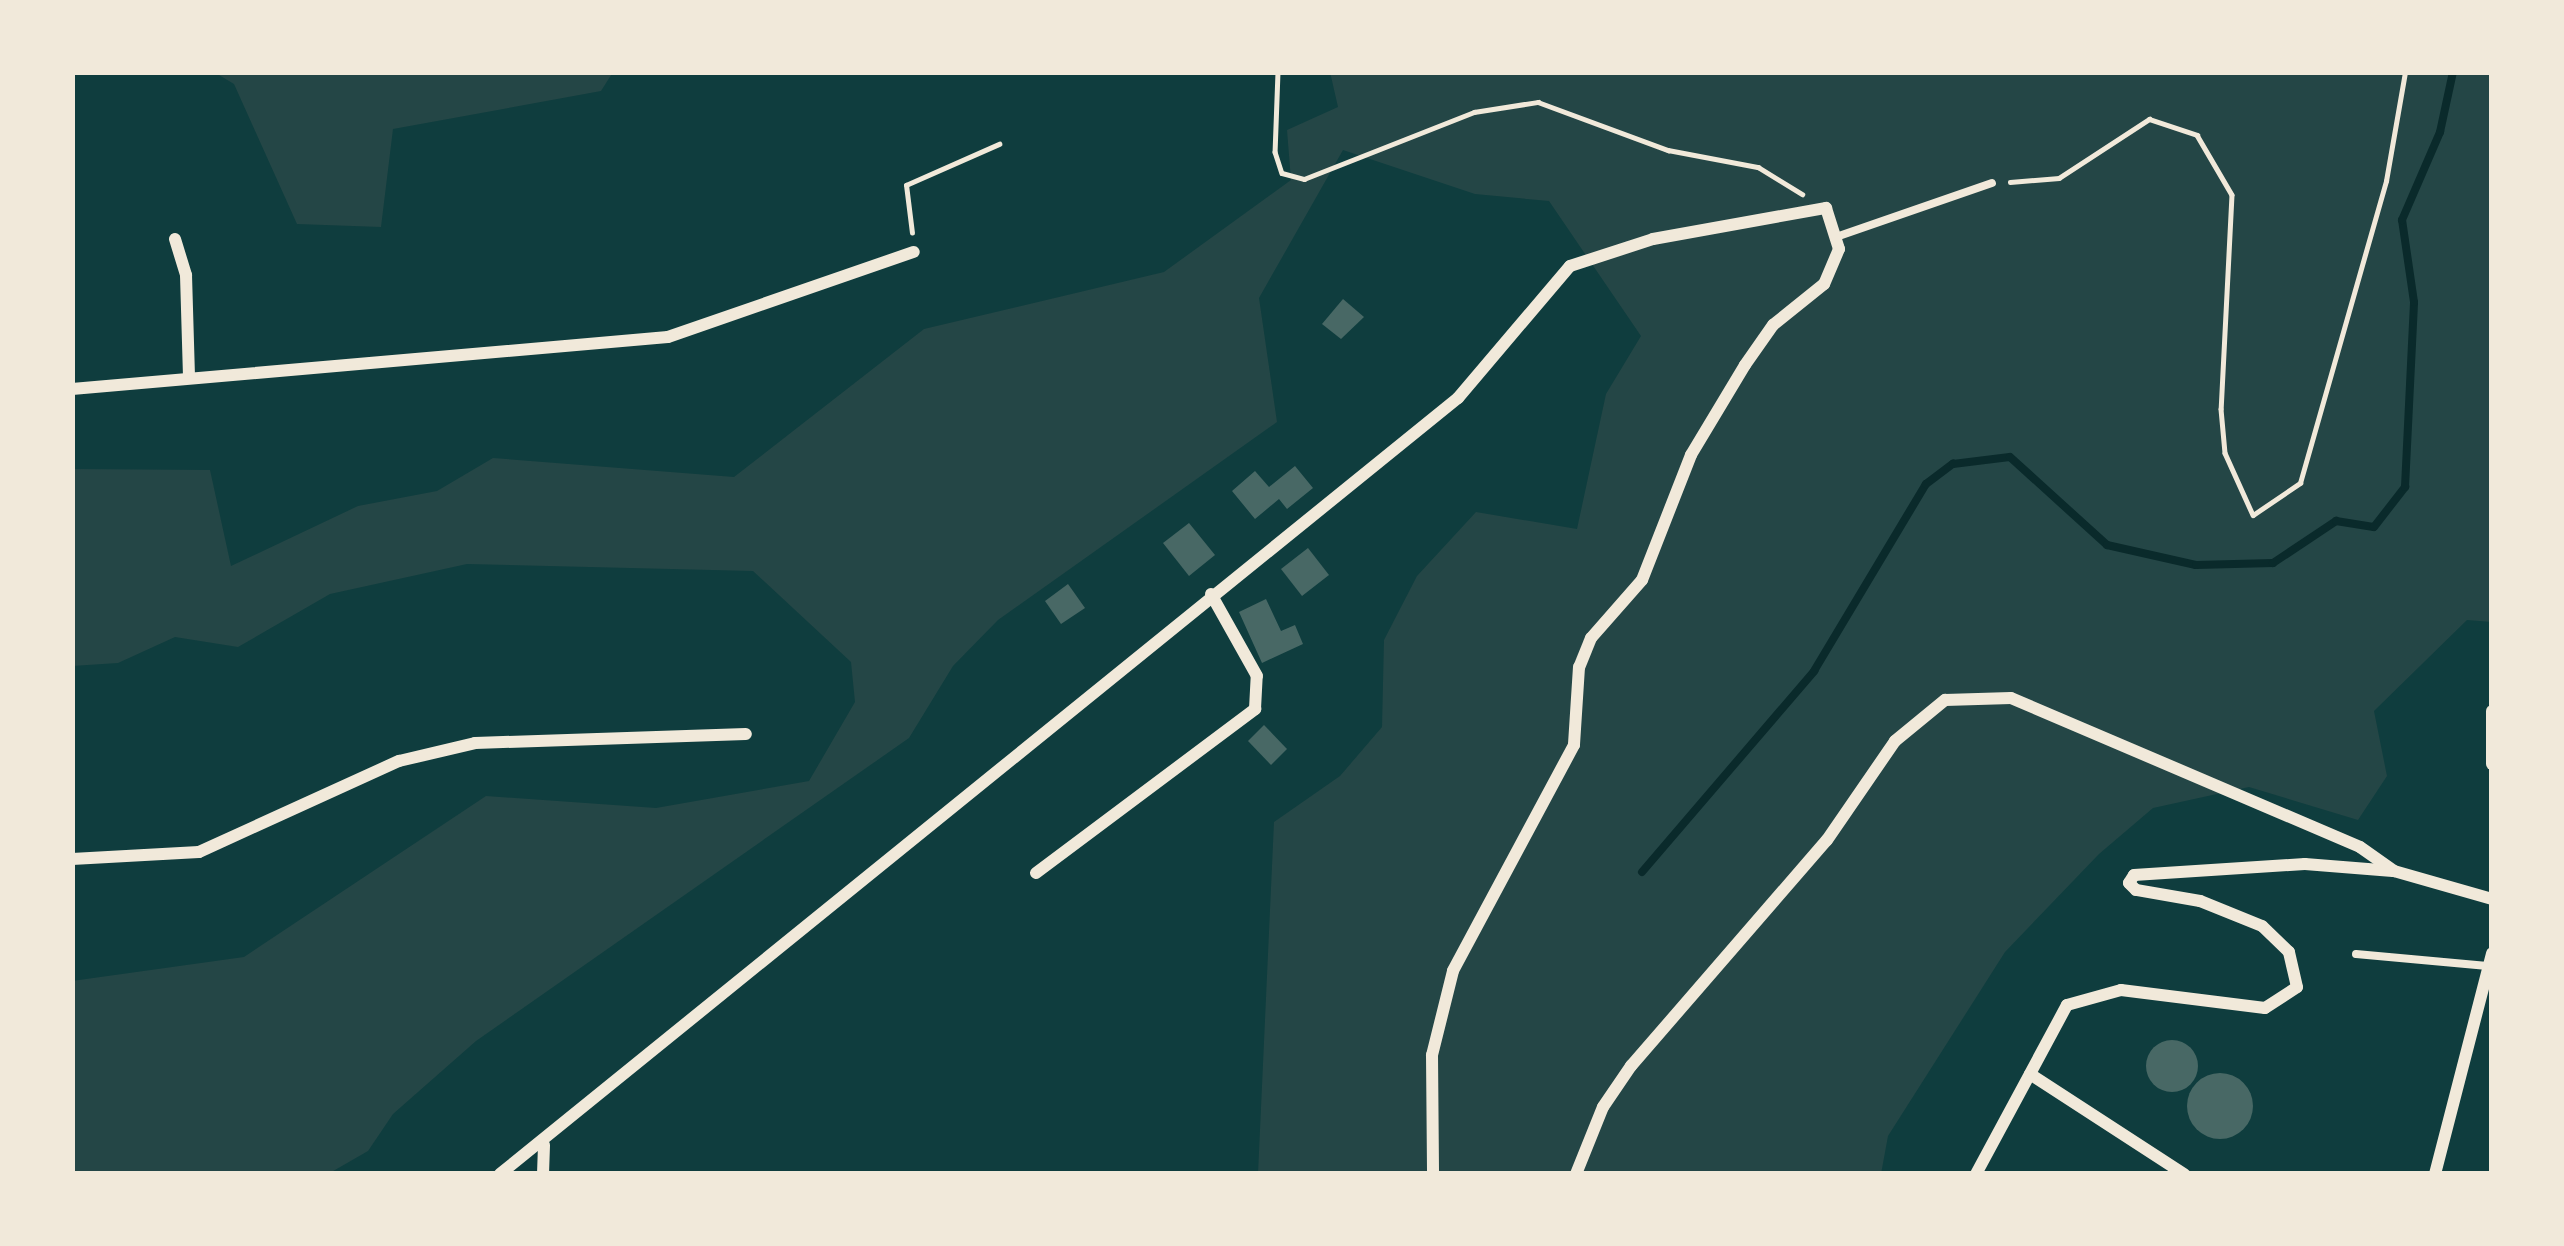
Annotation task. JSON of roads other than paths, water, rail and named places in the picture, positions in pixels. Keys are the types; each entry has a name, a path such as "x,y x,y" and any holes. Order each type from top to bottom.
{"street":[{"path":"500,1174 544,1145 1210,594 1458,398 1570,266 1653,239 1826,208 1839,249 1825,284 1772,325 1745,365 1691,455 1642,580 1591,638 1579,668 1574,745 1441,1009 1432,1055 1433,1174"},
{"path":"175,239 186,275 189,376"},
{"path":"72,389 668,337 914,252"},
{"path":"1036,873 1255,709 1257,676 1210,594"},
{"path":"1576,1174 1603,1107 1631,1066 1826,840 1895,741 1945,700 1982,693 2028,705 2360,847 2394,872"},
{"path":"2492,711 2492,764"},
{"path":"72,859 199,852 399,761 476,743 746,734"},
{"path":"1976,1174 2030,1074 2047,1031 2066,1005 2091,993 2265,1007 2297,987 2289,952 2262,926 2200,901 2136,890 2129,883 2134,875 2305,864 2394,872 2492,898"},
{"path":"2435,1174 2490,959"},
{"path":"2030,1074 2184,1174"},
{"path":"543,1174 544,1145"}],"lane":[{"path":"1835,238 1992,183"},
{"path":"2356,954 2490,959"}],"waterway":[{"path":"1642,872 1814,671 1926,484 1953,464 2010,457 2107,545 2196,565 2273,563 2336,521 2374,527 2405,487 2414,302 2402,220 2440,132 2453,72"}]}
